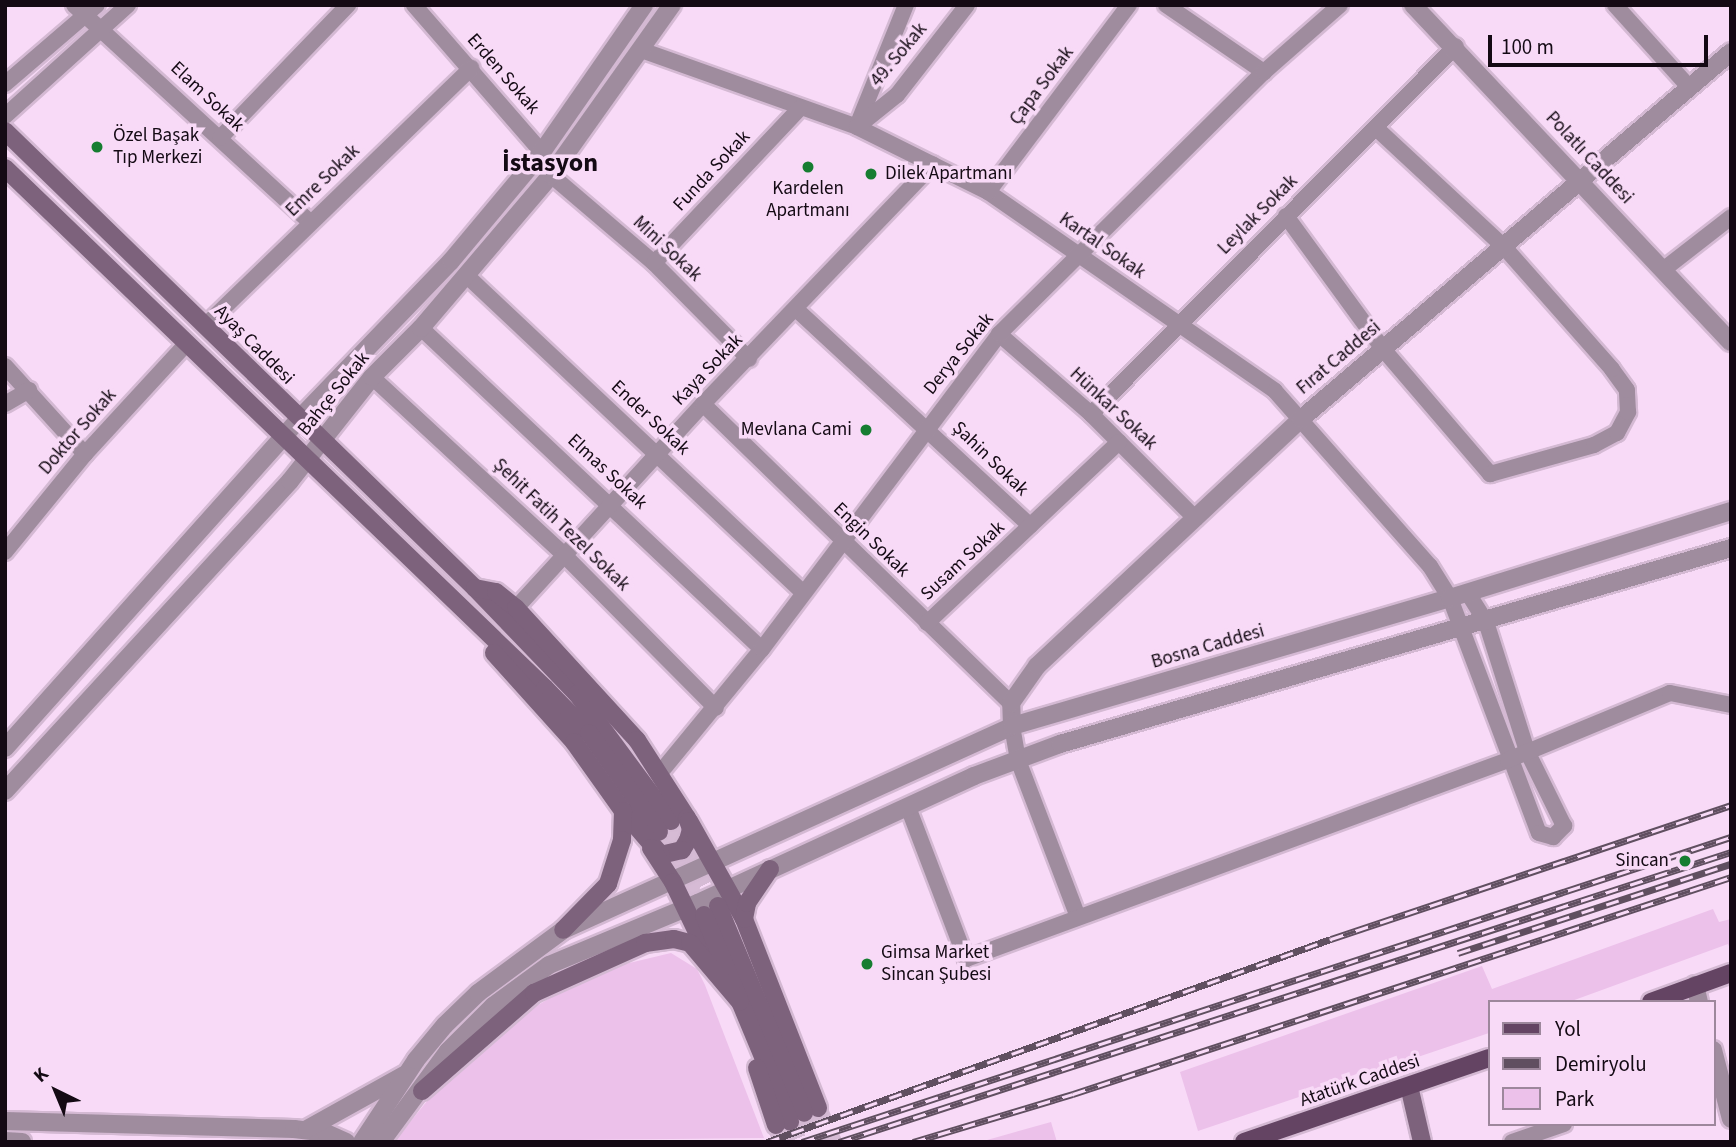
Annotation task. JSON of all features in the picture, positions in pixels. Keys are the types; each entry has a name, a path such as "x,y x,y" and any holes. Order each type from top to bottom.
{"main road":[{"name":"Ayaş Caddesi","path":"5,131 475,588 577,694 672,824"},
{"path":"5,168 460,605 589,733 713,865 744,919 797,1117"},
{"path":"475,588 496,592 516,608 596,692 660,773 672,824"},
{"path":"460,605 473,629 574,742 651,848 673,882 712,964"},
{"path":"563,930 608,884 622,840 623,811"},
{"path":"651,848 661,855 682,850 691,829 672,824"},
{"path":"744,919 747,903 770,869"},
{"path":"711,911 797,1117 758,1072 751,1030 711,911"},
{"path":"422,1091 509,1012 587,965 645,943 674,939 691,943 712,964 740,1002"},
{"path":"1662,1000 1697,994 1731,973"},
{"name":"Atatürk Caddesi","path":"1244,1142 1263,1139 1488,1058"},
{"path":"1409,1086 1422,1142"}],"street":[{"path":"5,116 128,5"},
{"path":"220,138 348,5"},
{"name":"Erden Sokak","path":"414,5 542,152 551,175"},
{"name":"Bahçe Sokak","path":"5,748 285,439 299,419 451,261 542,152 644,5"},
{"name":"Bahçe Sokak","path":"5,791 323,442 372,377 421,328 551,175 643,51 673,5"},
{"path":"857,127 906,5"},
{"name":"49. Sokak","path":"857,127 897,94 967,5"},
{"name":"Çapa Sokak","path":"988,192 1129,5"},
{"path":"1166,5 1264,72"},
{"name":"Derya Sokak","path":"660,773 762,649 999,334 1264,72 1340,5"},
{"name":"Polatlı Caddesi","path":"1413,5 1455,46 1731,342"},
{"path":"1615,5 1689,87"},
{"path":"5,84 86,9"},
{"name":"Elam Sokak","path":"86,9 103,30 310,222"},
{"name":"Leylak Sokak","path":"1091,414 1455,46"},
{"name":"Kartal Sokak","path":"643,51 857,127 988,192 1275,391 1430,566 1486,622 1527,751 1564,826 1553,837 1539,833 1508,760"},
{"name":"Fırat Caddesi","path":"1012,703 1037,666 1301,419 1731,52"},
{"name":"Emre Sokak","path":"205,326 471,68"},
{"name":"Funda Sokak","path":"654,262 800,108"},
{"path":"1286,216 1383,349 1490,474 1594,445 1617,433 1628,412 1627,390 1504,247 1376,128"},
{"name":"Kaya Sokak","path":"516,608 613,506 703,404 933,164"},
{"name":"Mini Sokak","path":"551,175 654,262 749,359"},
{"path":"1663,270 1731,216"},
{"name":"Ender Sokak","path":"466,275 658,453 803,593"},
{"name":"Şahin Sokak","path":"796,309 927,427 1030,526"},
{"name":"Elmas Sokak","path":"421,328 762,649"},
{"name":"Hünkar Sokak","path":"999,334 1091,414 1196,519"},
{"name":"Doktor Sokak","path":"5,552 85,454 186,344"},
{"path":"5,366 85,454"},
{"name":"Şehit Fatih Tezel Sokak","path":"372,377 565,556 716,708"},
{"path":"5,404 29,390"},
{"name":"Engin Sokak","path":"703,404 841,541 1012,703"},
{"name":"Susam Sokak","path":"927,623 1119,442"},
{"name":"Bosna Caddesi","path":"362,1142 407,1073 445,1025 478,993 563,930 713,865 1012,726 1459,596 1731,511"},
{"path":"381,1142 422,1091 448,1051 522,984 549,965 685,908 908,807 1018,760 1731,548"},
{"path":"1459,596 1459,629 1508,760"},
{"path":"908,807 966,959 1508,760 1670,693 1731,705"},
{"path":"1012,703 1012,726 1018,760 1078,917"},
{"path":"1716,1072 1731,1119"},
{"path":"305,1130 407,1073"},
{"path":"5,1121 305,1130 346,1142"},
{"path":"1512,1142 1558,1126"},
{"path":"5,1141 22,1142"}],"green space":[{"path":"1713,909 1719,922 1731,919 1731,951 1728,944 1574,1000 1488,1000 1488,1033 1198,1131 1180,1072 1482,966 1492,989"},
{"path":"671,953 697,969 764,1138 394,1142 444,1080 533,1008 574,984 625,964"},
{"path":"1051,1122 1057,1142 980,1142"}],"tunnel":[{"path":"671,821 718,906"},
{"path":"659,832 704,915"},
{"path":"818,1108 833,1142"},
{"path":"804,1113 817,1142"},
{"path":"790,1122 798,1142"},
{"path":"776,1125 782,1142"}],"railway":[{"path":"767,1142 1331,939 1731,805"},
{"path":"802,1142 1731,837"},
{"path":"839,1142 1731,852"},
{"path":"1458,953 1731,864"},
{"path":"913,1142 1073,1094 1731,877"}],"place":[{"name":"Özel Başak Tıp Merkezi","path":"97,147"},
{"name":"Kardelen Apartmanı","path":"808,167"},
{"name":"Dilek Apartmanı","path":"871,174"},
{"name":"Mevlana Cami","path":"866,430"},
{"name":"Sincan","path":"1685,861"},
{"name":"Gimsa Market Sincan Şubesi","path":"867,964"}],"district":[{"name":"İstasyon","path":"550,163"}]}
